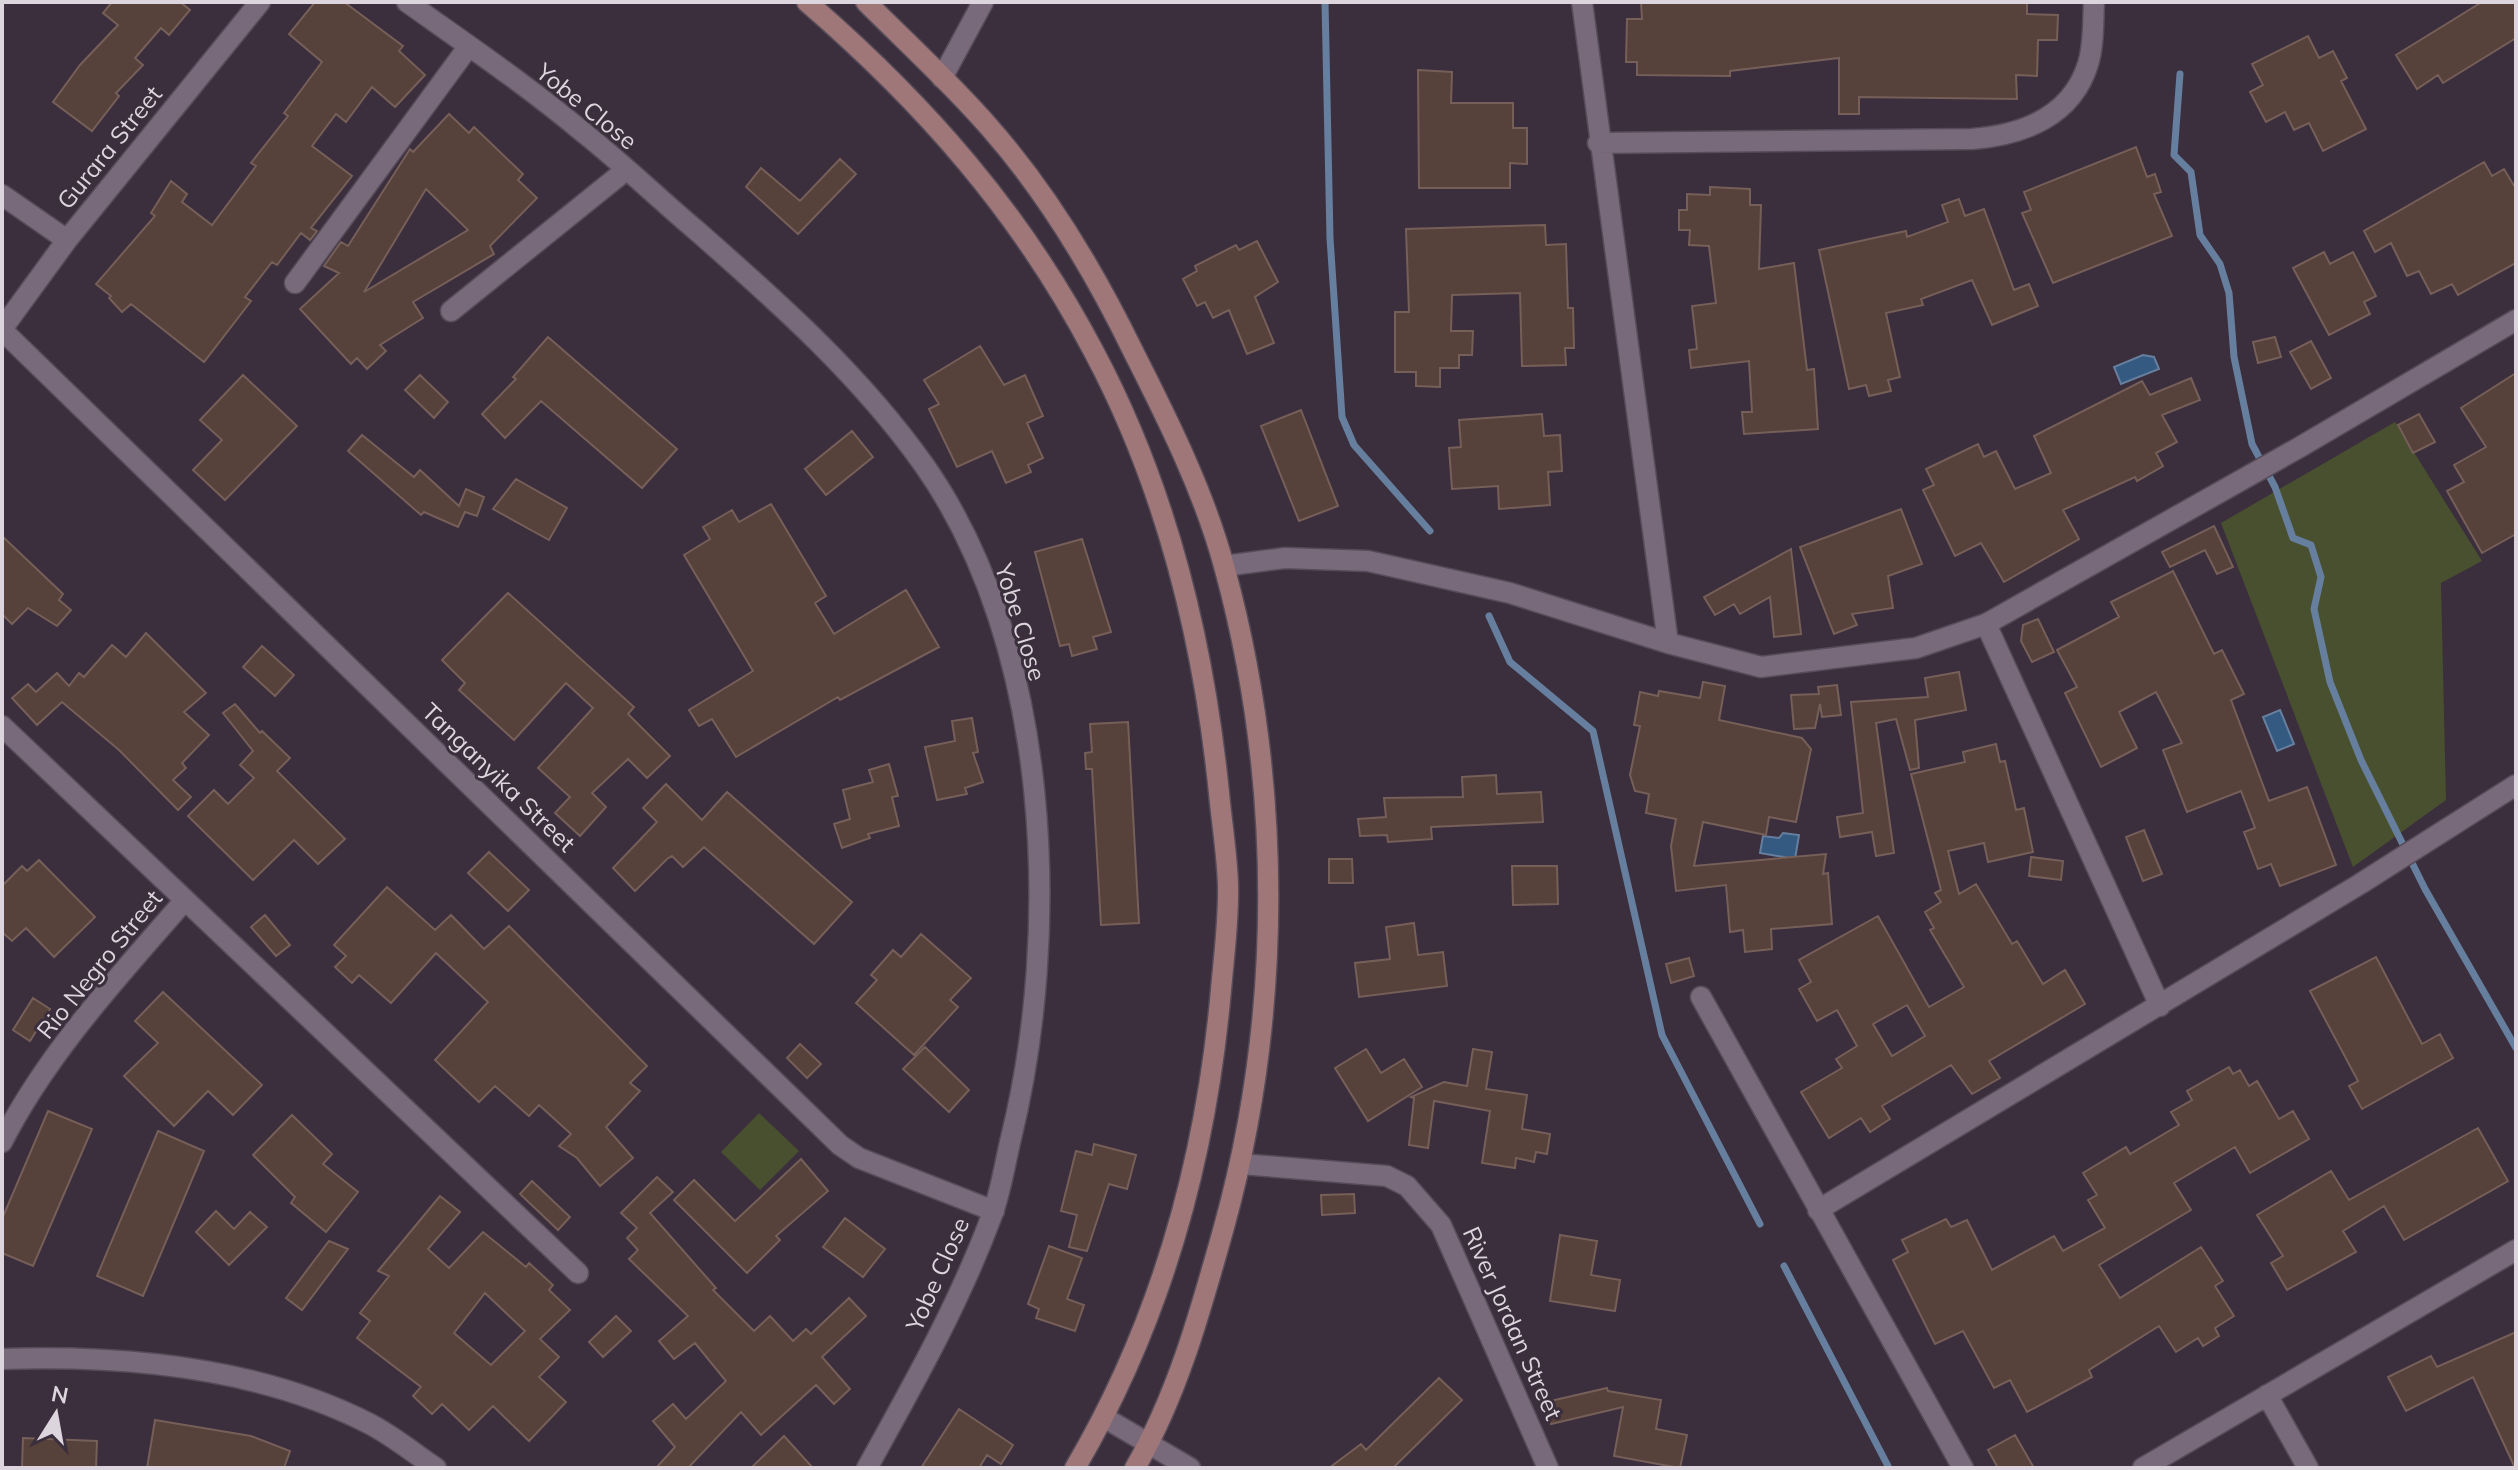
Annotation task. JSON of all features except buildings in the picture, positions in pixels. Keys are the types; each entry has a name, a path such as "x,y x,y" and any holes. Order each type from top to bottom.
{"street":[{"name":"Gurara Street","path":"2,330 67,240 260,2"},
{"name":"Yobe Close","path":"407,2 585,133 757,283 874,398 927,469 963,534 992,598 1019,703 1037,807 1041,901 1037,993 1025,1070 994,1211 947,1322 867,1468"},
{"path":"807,2 877,62 969,161 1019,230 1094,352 1148,471 1186,592 1215,757 1228,885 1218,1017 1191,1182 1155,1304 1105,1418 1075,1468"},
{"path":"866,2 991,129 1048,206 1107,298 1156,397 1199,495 1224,566 1250,692 1262,776 1269,880 1258,1065 1241,1164 1188,1347 1150,1443 1135,1468"},
{"path":"942,78 983,2"},
{"path":"1582,2 1598,143 1668,643"},
{"path":"1598,143 1972,139 2022,132 2076,93 2090,61 2094,2"},
{"path":"295,283 469,46"},
{"path":"451,311 626,170"},
{"path":"2,195 67,240"},
{"path":"1224,566 1285,558 1368,561 1510,593 1668,643 1761,667 1916,648 1986,624 2300,447 2516,320"},
{"name":"Tanganyika Street","path":"2,330 840,1145 859,1158 994,1211"},
{"path":"1986,624 2160,1006"},
{"path":"2,726 578,1273"},
{"path":"1818,1210 2160,1006 2516,785"},
{"name":"Rio Negro Street","path":"2,1142 32,1090 107,989 185,900"},
{"path":"1701,997 1963,1468"},
{"name":"River Jordan Street","path":"1241,1164 1387,1176 1407,1186 1441,1225 1548,1468"},
{"path":"2143,1468 2516,1250"},
{"path":"2,1359 146,1361 264,1383 370,1424 436,1468"},
{"path":"2267,1395 2308,1468"},
{"path":"1105,1418 1190,1468"}],"green space":[{"path":"2395,422 2482,561 2441,583 2446,800 2353,867 2221,523"},
{"path":"759,1113 799,1151 760,1190 721,1152"}],"water":[{"path":"2143,355 2154,357 2159,369 2121,384 2114,367"},
{"path":"2280,710 2294,744 2277,751 2263,717"},
{"path":"1783,833 1799,835 1795,859 1760,853 1763,836 1779,838"}],"waterway":[{"path":"1325,2 1330,238 1342,417 1354,445 1430,531"},
{"path":"2180,74 2174,155 2191,172 2200,235 2220,264 2229,293 2234,357 2252,444 2275,487 2293,538 2311,545 2321,577 2314,609 2330,682 2361,760 2425,889 2516,1048"},
{"path":"1489,616 1510,662 1593,731 1662,1035 1760,1224"},
{"path":"1784,1266 1889,1468"}]}
